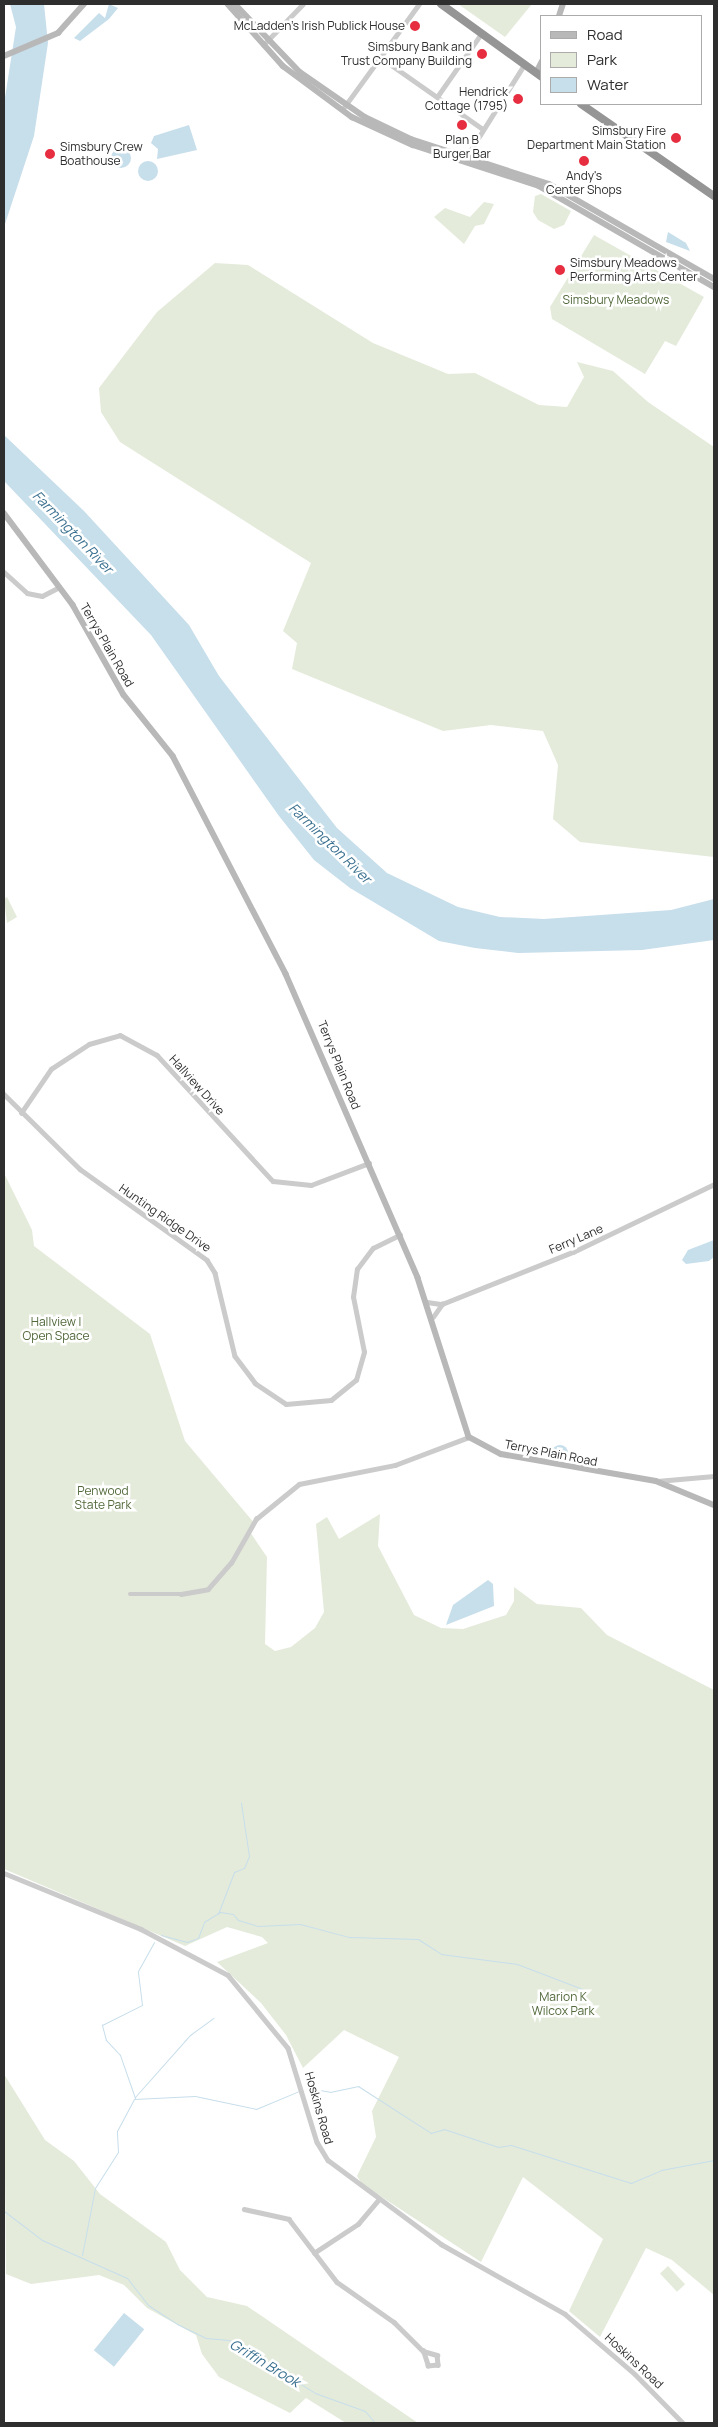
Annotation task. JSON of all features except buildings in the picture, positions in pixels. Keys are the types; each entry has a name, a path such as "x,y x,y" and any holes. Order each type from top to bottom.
{"highway":[{"path":"441,4 539,75"},
{"path":"582,105 714,196"}],"street":[{"path":"4,56 50,38 84,4"},
{"path":"228,4 306,85 377,130 466,159 539,186 692,270 714,279"},
{"path":"235,4 265,43"},
{"path":"265,43 303,4"},
{"path":"344,108 419,4"},
{"path":"438,97 481,34"},
{"path":"380,57 484,127"},
{"path":"466,159 524,65"},
{"path":"466,159 532,177 602,213 692,270 714,287"},
{"path":"598,219 602,213"},
{"name":"Terrys Plain Road","path":"4,513 58,588 73,605 124,694 173,756 312,1024 433,1317 469,1437 486,1449 512,1457 656,1481 714,1476"},
{"path":"4,572 27,593 48,595 58,588"},
{"name":"Hallview Drive","path":"21,1113 51,1069 89,1044 120,1035 158,1055 273,1181 311,1185 369,1163"},
{"name":"Hunting Ridge Drive","path":"4,1094 21,1113 80,1169 207,1260 240,1366 262,1390 286,1404 331,1400 356,1380 364,1352 353,1297 357,1269 373,1248 400,1235"},
{"name":"Ferry Lane","path":"427,1302 442,1304 573,1252 714,1184"},
{"path":"433,1317 442,1304"},
{"path":"130,1594 181,1594 208,1589 231,1563 256,1519 299,1484 395,1465 469,1437"},
{"path":"677,1489 679,1479"},
{"path":"656,1481 714,1505"},
{"name":"Hoskins Road","path":"4,1873 140,1929 228,1975 288,2048 321,2152 378,2200 456,2253 566,2314 636,2374 683,2423"},
{"path":"314,2253 358,2224 378,2200"},
{"path":"244,2209 289,2219 337,2282 394,2322 423,2351"}],"green space":[{"path":"458,4 532,4 505,37"},
{"path":"541,194 571,211 564,225 554,229 538,220 533,212 535,196"},
{"path":"484,202 494,204 484,224 475,226 464,244 434,217 445,208 470,217"},
{"name":"Simsbury Meadows","path":"594,235 704,297 676,346 665,341 645,374 552,319 550,307"},
{"path":"215,263 248,265 373,343 448,374 475,373 539,405 567,407 584,377 577,362 613,371 648,402 714,447 714,857 580,842 553,819 558,765 543,731 491,725 443,731 292,669 297,643 283,631 311,563 120,442 101,412 99,388 157,312"},
{"path":"7,897 17,917 7,923 4,899"},
{"path":"4,1173 32,1230 34,1246 150,1334 185,1441 255,1524 250,1532 267,1557 265,1644 275,1651 291,1647 315,1628 324,1612 316,1524 327,1517 339,1539 380,1514 378,1546 414,1615 441,1628 463,1629 506,1615 514,1601 514,1587 537,1604 581,1608 607,1635 714,1690 714,2295 672,2260 646,2248 600,2337 569,2311 603,2239 523,2177 481,2262 362,2184 357,2176 376,2137 372,2111 399,2057 344,2030 303,2068 286,2035 261,2003 217,1962 268,1943 262,1937 227,1927 185,1946 4,1869"},
{"path":"4,2074 45,2140 74,2161 100,2194 166,2242 180,2270 207,2297 247,2306 418,2423 346,2423 306,2398 290,2413 219,2377 202,2354 196,2335 147,2308 124,2285 99,2275 31,2284 6,2274"},
{"path":"668,2266 685,2284 677,2292 660,2274"}],"water":[{"path":"10,4 44,4 48,43 34,136 4,227 4,104 16,27"},
{"path":"109,4 118,8 109,19 80,41 74,38 99,13 105,18"},
{"path":"189,125 197,150 157,159 158,149 151,143 154,136"},
{"path":"121,148 128,151 131,158 128,165 121,168 114,165 111,158 114,151"},
{"path":"148,161 155,164 158,171 155,178 148,181 141,178 138,171 141,164"},
{"path":"668,232 686,243 690,251 666,242"},
{"name":"Farmington River","path":"4,435 84,511 189,625 219,676 337,828 387,873 458,907 500,917 544,919 671,910 714,899 714,940 642,950 518,953 475,948 439,941 350,888 314,860 279,816 151,635 4,481"},
{"path":"714,1240 714,1257 709,1261 686,1264 682,1260 688,1250"},
{"path":"560,1445 566,1447 568,1453 566,1459 560,1461 554,1459 552,1453 554,1447"},
{"path":"488,1580 493,1584 494,1606 446,1625 453,1605"},
{"path":"124,2313 144,2329 114,2367 94,2350"}],"waterway":[{"path":"218,1914 234,1872 244,1868 249,1856 241,1803"},
{"path":"161,1935 187,1942 198,1938 204,1922 220,1912 233,1914 238,1920 258,1926 300,1924 349,1937 418,1939 441,1954 517,1964 582,1989"},
{"path":"135,2098 120,2055 106,2040 102,2025 142,2005 138,1971 154,1942"},
{"path":"135,2097 190,2035 213,2018"},
{"path":"308,2088 330,2092 358,2086 431,2133 444,2129 498,2147 511,2145 631,2183 661,2170 714,2160"},
{"path":"82,2255 95,2188 118,2152 117,2131 134,2099 195,2096 256,2109 299,2091"},
{"name":"Griffin Brook","path":"4,2211 42,2240 127,2278 148,2305 177,2324 206,2338 229,2340 315,2393 365,2411 375,2423"}],"place":[{"name":"McLadden's Irish Publick House","path":"415,26"},
{"name":"Simsbury Bank and Trust Company Building","path":"482,54"},
{"name":"Hendrick Cottage (1795)","path":"518,99"},
{"name":"Plan B Burger Bar","path":"462,125"},
{"name":"Simsbury Fire Department Main Station","path":"676,138"},
{"name":"Simsbury Crew Boathouse","path":"50,154"},
{"name":"Andy's Center Shops","path":"584,161"},
{"name":"Simsbury Meadows Performing Arts Center","path":"560,270"}],"park label":[{"name":"Hallview I Open Space","path":"56,1329"},
{"name":"Penwood State Park","path":"103,1498"},
{"name":"Marion K Wilcox Park","path":"563,2004"}]}
